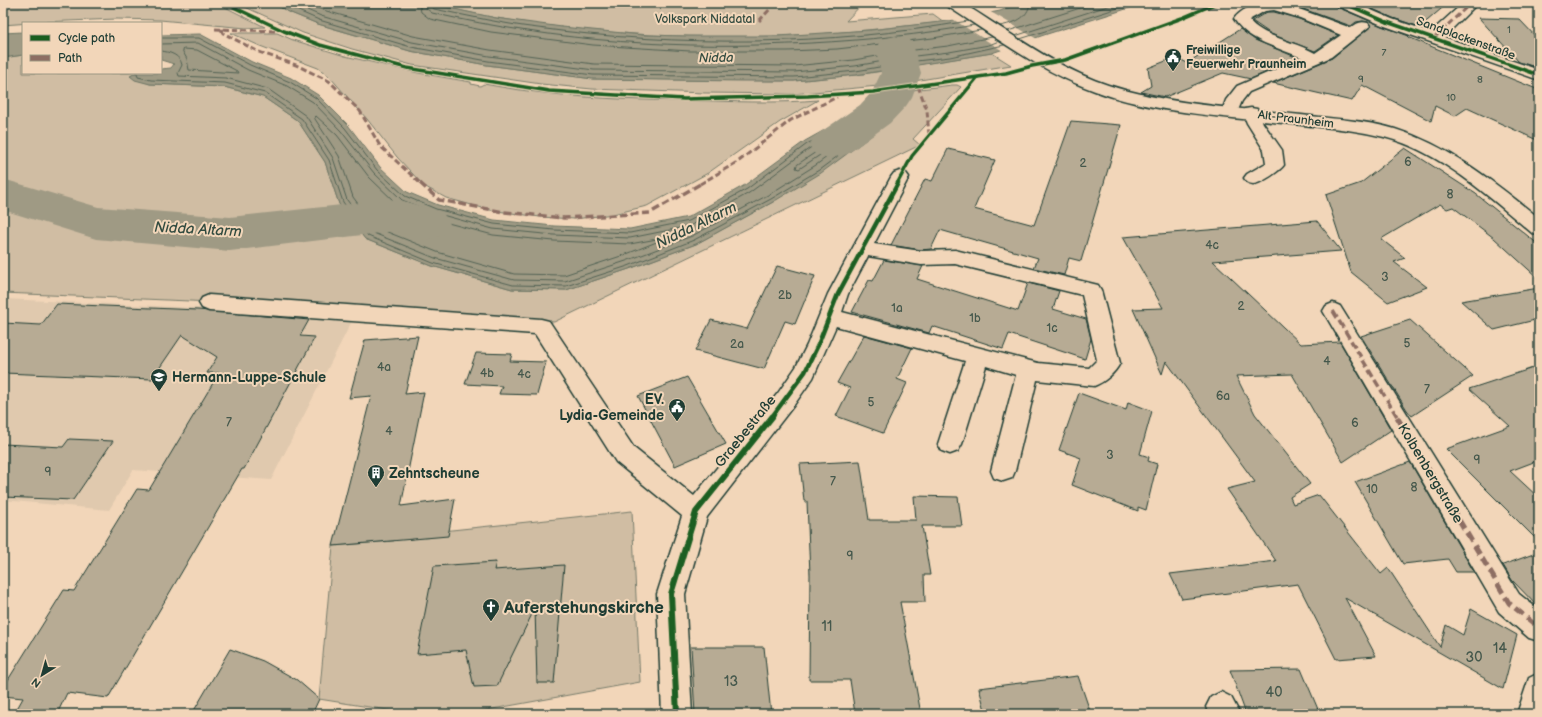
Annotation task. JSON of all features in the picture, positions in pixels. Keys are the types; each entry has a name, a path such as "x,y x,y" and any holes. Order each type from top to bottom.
{"street":[{"name":"Sandplackenstraße","path":"1343,3 1387,22 1435,37 1539,75"},
{"path":"1435,37 1471,3"},
{"name":"Alt-Praunheim","path":"953,4 1033,54 1073,76 1101,88 1172,105 1341,124 1389,134 1416,142 1441,155 1491,189 1539,228"},
{"path":"1314,59 1308,54 1278,43 1252,30 1242,22 1241,18 1267,6 1278,7 1292,10 1345,30 1351,35"},
{"path":"1230,111 1234,100 1243,89 1326,54 1373,21 1387,22"},
{"path":"1251,113 1255,123 1273,150 1275,165 1253,178"},
{"name":"Graebestraße","path":"677,714 671,594 696,512 786,399 805,372 818,345 838,294 900,177"},
{"path":"829,316 1038,372 1094,377 1109,363 1092,290 955,257 921,258 862,248"},
{"path":"209,303 541,326 625,455 696,512"},
{"name":"Kolbenbergstraße","path":"1333,311 1509,603 1539,628"},
{"path":"950,444 978,356"},
{"path":"1002,471 1028,370"},
{"path":"1532,714 1539,688"}],"shaded area":[{"name":"Hermann-Luppe-Schule","path":"3,299 355,315 271,480 133,470 109,510 3,500"}],"green space":[{"path":"3,3 217,3 265,27 246,28 160,20 117,19 22,22 22,24 3,25"},
{"path":"236,3 272,3 291,13 318,24 410,51 487,65 593,79 794,81 890,70 878,86 792,94 592,89 541,84 412,65 352,49 303,33"},
{"name":"Volkspark Niddatal","path":"426,3 863,3 846,21 933,14 944,22 799,35 743,37 673,36 602,32 567,28 488,16"},
{"path":"231,33 277,33 293,40 345,56 418,73 471,82 471,84 480,86 484,84 540,93 597,98 654,100 791,102 818,100 780,122 708,173 647,206 613,214 575,219 540,217 490,210 446,198 424,186 397,157 367,119 329,76 318,68 260,46"},
{"path":"992,53 1011,65 902,83 909,66"},
{"path":"22,55 22,74 134,74 131,76 150,84 224,87 263,97 298,121 325,162 339,204 365,239 432,266 512,289 566,290 629,269 696,244 773,202 904,103 888,93 952,85 961,87 913,139 920,145 554,322 353,308 3,293 3,58"},
{"path":"632,511 640,682 465,714 413,714 319,699 333,546 394,541 395,536"}],"water":[{"name":"Nidda","path":"272,3 426,3 496,18 562,27 643,35 778,36 870,30 949,21 1000,11 1020,3 1145,3 992,53 856,75 794,81 742,81 593,79 487,65 410,51 318,24 291,13"},
{"path":"22,32 22,55 3,58 3,33"},
{"path":"200,34 252,62 291,78 318,95 348,125 380,167 407,192 438,205 494,220 554,226 630,229 688,217 745,185 805,141 855,113 891,97 902,104 875,133 821,173 773,202 696,244 629,269 566,290 512,289 432,266 365,239 339,204 325,162 298,121 263,97 224,87 150,84 135,80 130,76 134,74 162,74 162,69 171,68 174,64 162,60 162,35"}],"pier":[{"path":"989,11 1037,39 1003,51 951,18"}],"building":[{"path":"1281,3 1335,3 1337,7 1539,90 1539,141 1467,108 1455,116 1435,106 1431,121 1362,85 1352,101 1273,83 1332,58 1371,26 1368,22 1363,21 1356,22 1351,26 1289,4"},
{"path":"1359,3 1448,3 1420,27 1393,18"},
{"path":"1267,12 1274,12 1299,19 1338,35 1315,51 1271,34 1252,21"},
{"path":"1479,18 1519,19 1539,40 1539,68 1519,62"},
{"path":"1240,29 1255,40 1298,58 1251,79 1223,73 1165,97 1141,92 1151,86 1148,68 1176,57 1187,63"},
{"path":"1071,121 1121,125 1081,261 1069,258 1064,275 1034,268 1038,258 940,230 931,249 921,250 891,245 925,179 932,181 948,149 995,160 974,209 1034,225"},
{"path":"1405,148 1476,194 1539,245 1539,279 1494,238 1453,207 1447,209 1440,204 1381,239 1405,258 1394,262 1427,287 1388,302 1351,272 1326,195 1361,183"},
{"path":"1317,221 1341,251 1213,261 1301,344 1340,342 1391,430 1343,462 1292,374 1236,376 1255,414 1310,484 1290,497 1293,504 1319,495 1381,574 1388,568 1440,647 1446,625 1463,635 1471,609 1517,635 1503,689 1345,598 1376,656 1336,659 1298,584 1182,599 1170,574 1276,561 1227,489 1255,482 1166,361 1162,374 1133,309 1163,308 1123,237"},
{"path":"884,260 923,266 917,279 1018,311 1028,283 1059,291 1053,309 1086,319 1091,339 1085,359 1009,334 1003,349 932,326 929,333 852,312 869,280 873,281"},
{"path":"777,266 815,276 795,324 785,321 764,369 695,351 711,320 747,329"},
{"path":"1539,288 1539,319 1494,330 1461,301"},
{"path":"57,304 198,310 309,320 300,336 315,337 244,469 242,469 108,698 67,693 57,714 14,714 23,698 3,696 3,688 64,590 74,591 137,489 149,490 219,373 207,373 217,357 182,335 152,379 3,373 3,323 41,325"},
{"path":"1410,320 1473,376 1412,416 1361,336"},
{"path":"864,335 912,348 897,379 907,383 883,433 836,416 850,388 837,383"},
{"path":"418,336 405,394 424,392 401,506 455,499 448,536 333,546 371,396 349,398 365,340"},
{"path":"476,353 512,354 510,361 546,362 537,395 499,394 502,386 465,384"},
{"path":"1539,366 1539,460 1510,471 1539,498 1539,542 1446,449 1510,426 1469,389"},
{"path":"687,377 726,444 675,466 638,396"},
{"path":"1079,393 1126,410 1128,402 1152,411 1140,454 1149,457 1148,461 1157,464 1146,510 1138,507 1138,511 1072,485 1081,458 1059,450"},
{"path":"69,439 113,441 73,500 3,497 3,444 63,447"},
{"path":"860,461 869,520 916,520 914,496 958,497 962,526 922,526 930,575 924,575 925,602 900,602 921,714 855,714 850,680 809,680 810,575 807,501 804,501 800,464"},
{"path":"1410,462 1474,572 1456,572 1448,559 1403,564 1355,482"},
{"path":"1539,552 1539,608 1512,580 1503,565"},
{"name":"Auferstehungskirche","path":"496,562 494,570 564,565 554,683 537,683 535,608 497,686 474,687 466,650 417,654 434,566"},
{"path":"691,647 764,647 771,714 695,714"},
{"path":"230,649 263,661 297,680 319,699 312,714 192,714"},
{"path":"1301,669 1320,714 1246,714 1230,670"},
{"path":"1078,676 1091,714 986,714 979,688"}],"waterway":[{"name":"Nidda Altarm","path":"831,145 875,114 891,97 901,73 895,48"},
{"name":"Nidda Altarm","path":"3,194 96,223 230,234 397,215 426,224"}],"marked path":[{"path":"1435,37 1471,3"},
{"path":"759,21 771,8"},
{"path":"215,29 278,31"},
{"path":"221,29 223,33 259,52 296,65 329,81 360,111 380,146 439,200 504,212 564,218 650,213 739,161 791,120 837,97"},
{"path":"918,86 927,110 929,136"},
{"path":"1333,311 1509,603 1539,628"}],"cycle path":[{"path":"225,3 284,31 320,45 407,68 549,91 684,99 808,96 873,92 1006,73 1032,66 1065,60 1182,18 1217,3"},
{"path":"1343,3 1387,22 1539,75"},
{"path":"677,714 671,594 696,512 786,399 805,372 818,345 838,294 912,156 977,78"}],"place":[{"name":"Freiwillige Feuerwehr Praunheim","path":"1173,72"},
{"name":"Hermann-Luppe-Schule","path":"159,392"},
{"name":"EV. Lydia-Gemeinde","path":"677,422"},
{"name":"Zehntscheune","path":"376,488"},
{"name":"Auferstehungskirche","path":"491,622"}]}
